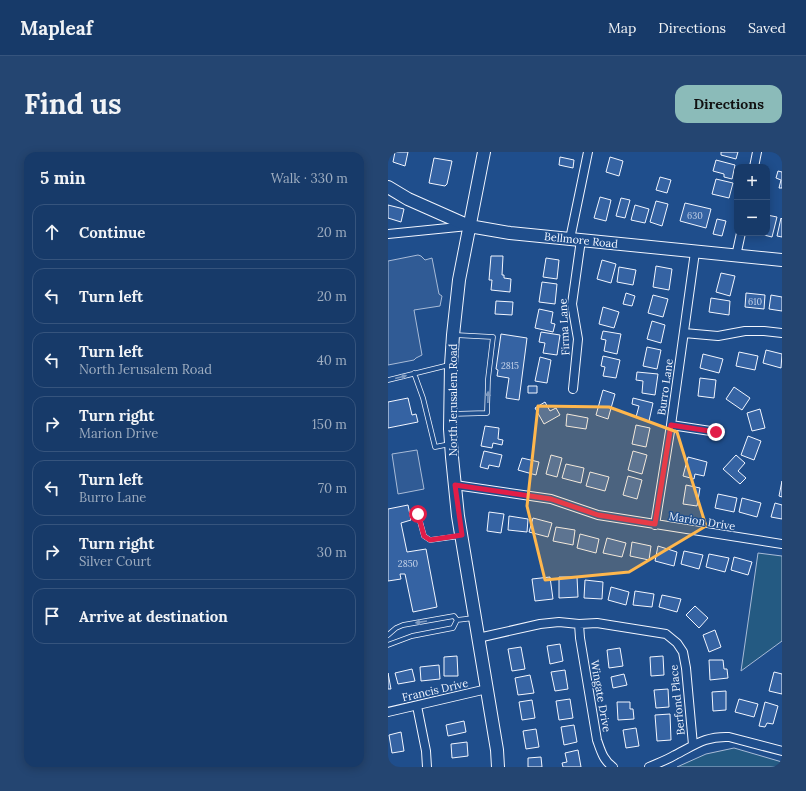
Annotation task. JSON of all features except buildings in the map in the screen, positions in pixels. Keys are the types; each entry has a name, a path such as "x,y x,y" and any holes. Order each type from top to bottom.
{"main road":[{"name":"North Jerusalem Road","path":"484,152 459,280 451,365 451,444 462,535 497,750 498,767"},
{"name":"Bellmore Road","path":"388,187 408,199 469,226 510,233 782,260"}],"street":[{"name":"Firma Lane","path":"573,389 578,339 572,304 576,240 588,152"},
{"path":"755,164 757,152"},
{"path":"388,234 469,226"},
{"path":"736,256 740,236"},
{"name":"Burro Lane","path":"655,524 671,425 695,252"},
{"path":"684,333 718,336 745,331 764,331 782,334"},
{"path":"671,425 716,432"},
{"name":"Marion Drive","path":"455,485 551,499 598,515 782,544"},
{"name":"Berfond Place","path":"478,638 540,624 559,622 579,624 598,623 666,634 677,643 683,652 686,668 693,745"},
{"name":"Wingate Drive","path":"579,624 597,740 602,756 613,767"},
{"name":"Francis Drive","path":"388,712 487,689"},
{"path":"417,706 426,752 427,767"},
{"path":"649,767 704,740 720,737 729,737 782,752"}],"lane":[{"path":"451,414 487,414 488,379 493,337 453,335"},
{"path":"388,380 451,365"},
{"path":"414,373 423,398 435,447 451,444"},
{"path":"418,514 424,536 430,540 462,535"},
{"path":"388,635 402,625 454,616 457,620"},
{"path":"457,620 475,618"},
{"path":"388,646 412,636 453,628 457,620"}],"highlighted area":[{"path":"538,406 609,407 677,432 706,526 629,572 545,580 527,506"}],"shaded area":[{"path":"418,255 425,260 432,258 439,294 442,296 440,306 414,310 422,355 414,360 388,365 388,261"},
{"path":"417,450 424,489 398,494 392,454"},
{"path":"758,553 782,556 782,641 741,671"},
{"path":"734,748 782,762 782,767 677,767 706,754"}],"route":[{"path":"418,514 424,536 430,540 438,540 462,535 458,516 455,485 551,499 598,515 655,524 671,425 716,432"}]}
